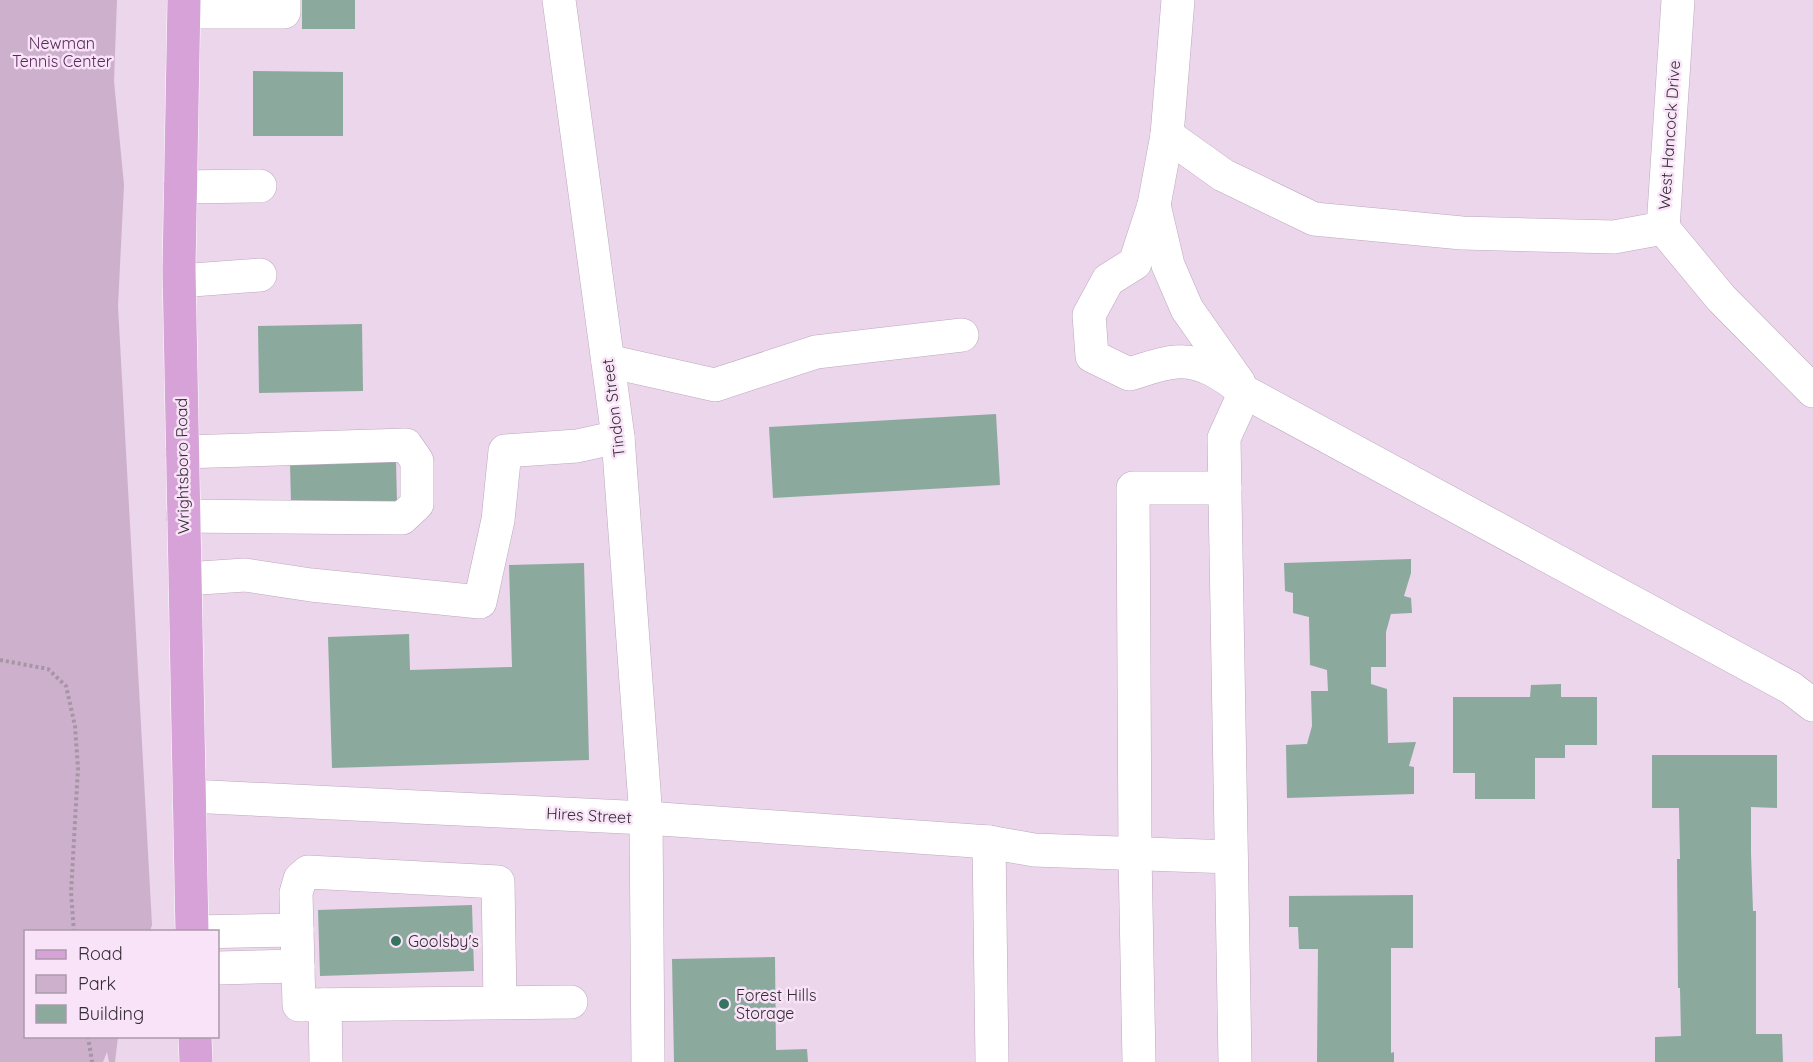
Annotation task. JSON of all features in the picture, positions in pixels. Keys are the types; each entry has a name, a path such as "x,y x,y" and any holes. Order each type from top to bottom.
{"main road":[{"name":"Wrightsboro Road","path":"184,6 179,281 193,930"},
{"path":"195,1038 196,1062"}],"street":[{"path":"184,6 245,6 284,12 284,0"},
{"name":"Tindon Street","path":"559,0 618,437 646,818 648,1062"},
{"path":"1178,0 1167,135 1154,205 1135,263 1108,280 1089,315 1092,356 1129,374 1177,362 1199,365 1218,372 1245,392 1791,688 1813,705"},
{"name":"West Hancock Drive","path":"1678,0 1663,228 1721,298 1813,391"},
{"path":"1167,135 1222,175 1314,219 1462,232 1614,237 1663,228"},
{"path":"180,187 260,186"},
{"path":"1154,205 1168,265 1187,309 1245,392"},
{"path":"179,281 260,275"},
{"path":"608,361 716,385 816,352 962,335"},
{"path":"1235,1062 1224,438 1245,392"},
{"path":"185,579 246,575 311,585 480,602 498,520 505,451 578,446 618,437"},
{"path":"182,452 406,445 417,461 417,504 402,518 183,516"},
{"path":"1139,1062 1135,854 1133,488 1225,488"},
{"name":"Hires Street","path":"189,796 646,818 989,842 1034,850 1231,857"},
{"path":"989,842 992,1062"},
{"path":"500,1002 498,882 308,872 300,879 296,893 299,1005 570,1002"},
{"path":"219,932 297,930"},
{"path":"219,968 298,966"},
{"path":"325,1005 326,1062"}],"path":[{"path":"0,660 48,669 66,686 75,726 78,768 71,894 74,930"},
{"path":"88,1038 92,1062"}],"green space":[{"name":"Newman Tennis Center","path":"0,0 117,0 114,81 124,185 118,306 152,925 150,930 24,930 24,1038 118,1038 115,1062 109,1062 107,1052 103,1062 0,1062"}],"building":[{"path":"302,0 355,0 355,29 302,29"},
{"path":"253,71 343,72 343,136 253,136"},
{"path":"362,324 363,391 259,393 258,326"},
{"path":"996,414 1000,485 773,498 769,427"},
{"path":"396,461 397,502 291,504 290,463"},
{"path":"1411,559 1411,573 1404,596 1411,598 1412,613 1391,614 1386,632 1386,667 1371,667 1371,684 1387,689 1388,743 1416,742 1409,766 1414,767 1414,794 1287,798 1286,745 1307,744 1312,726 1311,691 1328,691 1327,670 1310,665 1309,617 1293,613 1293,593 1285,591 1284,563"},
{"path":"584,563 589,760 332,768 328,637 409,634 410,670 512,667 509,565"},
{"path":"1561,684 1561,697 1597,697 1597,745 1565,745 1565,758 1535,758 1535,799 1475,799 1475,773 1453,773 1453,697 1530,697 1531,685"},
{"path":"1652,755 1777,755 1777,808 1751,807 1751,853 1753,911 1756,911 1756,1034 1782,1034 1783,1062 1655,1062 1655,1037 1681,1036 1680,988 1678,988 1677,859 1680,859 1679,808 1652,808"},
{"path":"1413,895 1413,948 1391,948 1391,1053 1394,1052 1394,1062 1317,1062 1318,949 1299,949 1298,927 1289,927 1289,896"},
{"name":"Goolsby's","path":"472,905 474,971 320,976 318,910"},
{"name":"Forest Hills Storage","path":"775,957 776,1050 807,1049 808,1062 674,1062 672,959"}],"place":[{"name":"Goolsby's","path":"396,941"},
{"name":"Forest Hills Storage","path":"724,1004"}]}
